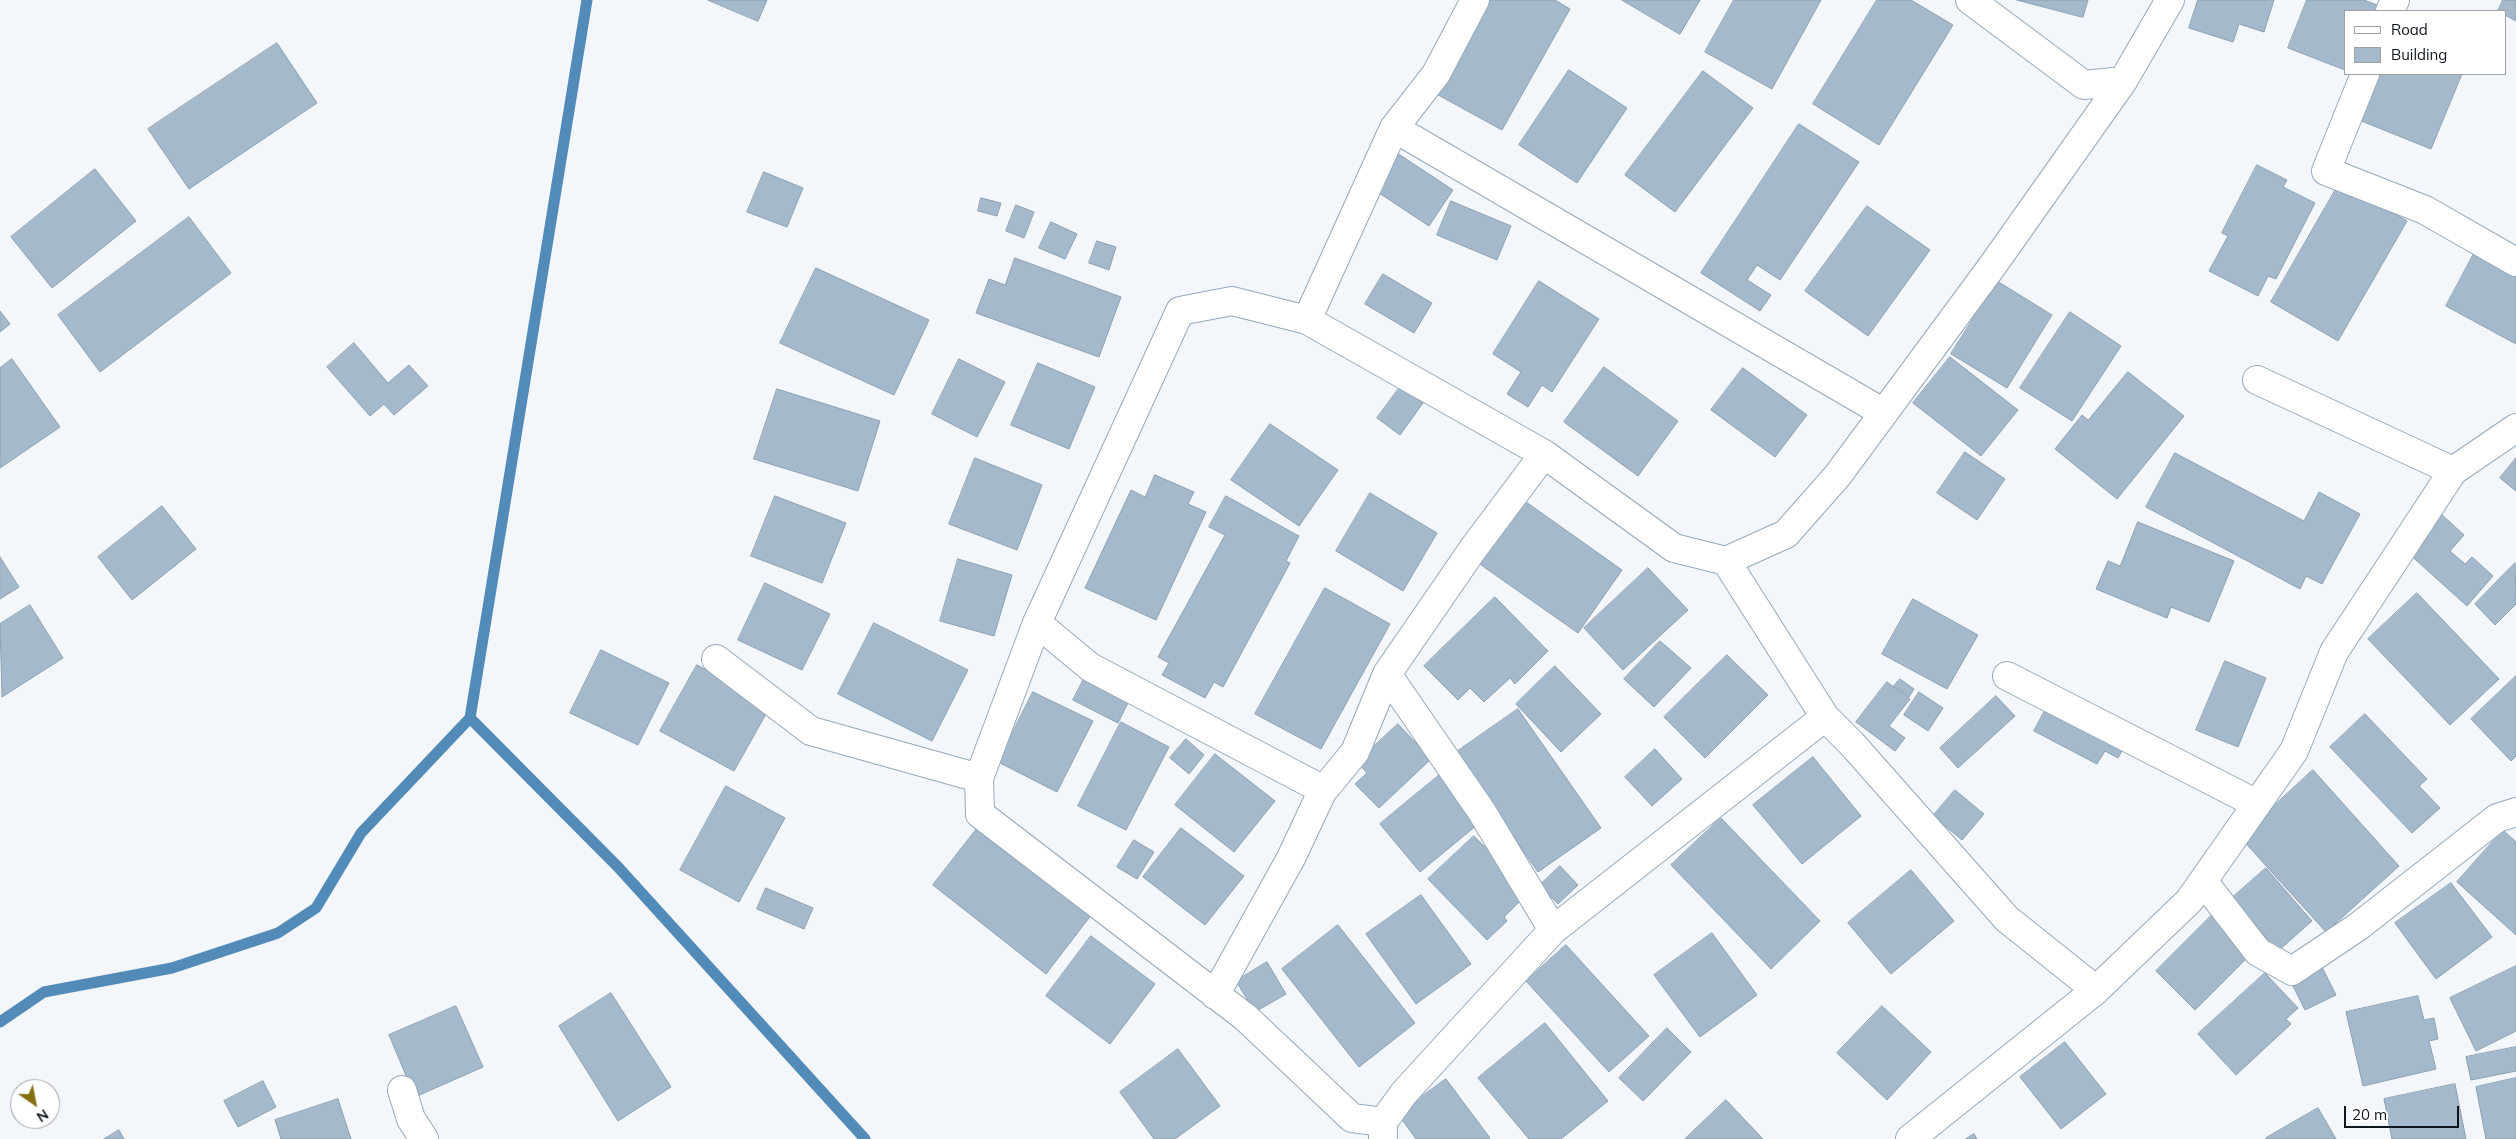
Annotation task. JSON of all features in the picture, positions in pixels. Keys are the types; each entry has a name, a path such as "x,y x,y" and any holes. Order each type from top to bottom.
{"street":[{"path":"1307,320 1394,128 1436,74 1475,0"},
{"path":"1970,0 2084,85 2123,81"},
{"path":"1825,718 1553,930 1404,1092 1383,1131 1352,1118 1245,1018 980,814 979,778 1037,623 1180,311 1232,301 1307,320 1544,454 1674,548 1726,562 1786,534 1838,475 1993,265 2123,81 2170,0"},
{"path":"2365,75 2326,171 2426,210 2516,262"},
{"path":"1394,128 1884,413"},
{"path":"2258,380 2453,470"},
{"path":"1910,1139 2096,990 2189,901 2294,752 2334,652 2453,470 2516,428"},
{"path":"1215,995 1291,858 1322,792 1355,752 1388,674 1473,549 1544,454"},
{"path":"1726,562 1825,718 1852,744 2007,919 2096,990"},
{"path":"1037,623 1090,667 1314,785 1322,792"},
{"path":"716,659 811,731 979,778"},
{"path":"1388,674 1482,812 1553,930"},
{"path":"2007,676 2257,804"},
{"path":"2203,881 2258,952 2292,971 2359,926 2497,818 2516,812"},
{"path":"402,1090 411,1119 424,1139"}],"building":[{"path":"708,0 767,0 758,21"},
{"path":"1482,0 1555,0 1570,9 1502,130 1431,91"},
{"path":"1622,0 1700,0 1680,34"},
{"path":"1734,0 1821,0 1772,89 1705,52"},
{"path":"1877,0 1911,0 1953,25 1879,145 1813,104"},
{"path":"2017,0 2088,0 2083,17"},
{"path":"2198,0 2274,0 2264,32 2239,24 2233,42 2189,28"},
{"path":"2307,0 2364,0 2382,7 2380,10 2344,10 2344,70 2288,48"},
{"path":"2503,0 2516,0 2516,21 2506,16 2506,10 2498,10"},
{"path":"277,43 317,103 189,189 148,129"},
{"path":"1569,70 1627,108 1577,183 1519,145"},
{"path":"1703,71 1753,108 1675,212 1625,175"},
{"path":"2373,75 2462,75 2431,149 2354,118"},
{"path":"1799,124 1859,162 1780,280 1757,265 1747,280 1771,295 1760,311 1701,273"},
{"path":"1397,153 1453,190 1429,226 1373,189"},
{"path":"2257,165 2287,180 2283,187 2315,203 2276,279 2268,276 2258,296 2209,271 2228,236 2222,233"},
{"path":"95,169 136,221 52,288 11,237"},
{"path":"764,172 803,188 787,227 747,212"},
{"path":"2340,182 2407,221 2338,341 2271,302"},
{"path":"981,198 1001,203 997,216 978,211"},
{"path":"1451,201 1511,226 1497,260 1437,235"},
{"path":"1016,205 1034,212 1024,238 1006,231"},
{"path":"1867,206 1930,250 1868,336 1805,291"},
{"path":"189,217 231,273 100,372 58,315"},
{"path":"1051,222 1077,234 1065,259 1039,248"},
{"path":"1097,241 1116,247 1109,270 1089,263"},
{"path":"2477,248 2516,269 2516,344 2446,306"},
{"path":"1015,258 1121,297 1099,357 976,313 989,279 1005,285"},
{"path":"816,268 929,320 894,395 780,343"},
{"path":"1383,274 1432,303 1414,333 1365,304"},
{"path":"1539,281 1599,319 1552,392 1542,385 1528,407 1507,394 1521,372 1493,354"},
{"path":"1997,281 2052,315 2007,388 1951,354"},
{"path":"0,311 10,324 0,332"},
{"path":"2070,312 2121,346 2072,421 2020,388"},
{"path":"354,343 388,383 409,365 428,386 394,415 384,404 370,416 327,367"},
{"path":"1950,357 2018,410 1981,456 1913,403"},
{"path":"12,359 60,427 0,468 0,368"},
{"path":"959,359 1005,382 977,437 932,414"},
{"path":"1038,363 1095,387 1069,449 1011,425"},
{"path":"1604,367 1678,421 1638,476 1564,422"},
{"path":"1743,368 1807,415 1775,457 1711,410"},
{"path":"2128,372 2184,416 2117,499 2055,449 2082,415 2088,420"},
{"path":"1400,387 1423,403 1400,435 1377,418"},
{"path":"777,389 880,421 858,491 754,459"},
{"path":"1270,424 1338,470 1299,526 1231,480"},
{"path":"1965,452 2005,479 1977,520 1937,493"},
{"path":"2175,453 2304,521 2319,492 2360,514 2322,584 2306,576 2300,589 2146,507"},
{"path":"975,458 1042,485 1017,550 949,524"},
{"path":"2516,458 2516,491 2500,478"},
{"path":"1155,475 1194,492 1188,504 1206,512 1156,620 1085,588 1131,490 1145,497"},
{"path":"1370,493 1437,533 1403,591 1336,551"},
{"path":"775,496 846,523 822,583 751,556"},
{"path":"1226,496 1299,536 1286,561 1290,563 1223,687 1214,682 1205,698 1162,675 1169,663 1158,657 1225,535 1209,527"},
{"path":"1519,497 1622,570 1578,633 1474,560"},
{"path":"162,506 196,549 132,600 98,557"},
{"path":"2441,514 2464,535 2450,551 2465,564 2472,557 2493,576 2467,606 2407,552"},
{"path":"2138,522 2234,561 2209,622 2171,607 2167,618 2096,589 2108,561 2120,566"},
{"path":"0,557 19,587 0,599"},
{"path":"958,559 1012,575 994,636 940,621"},
{"path":"2515,563 2516,604 2495,625 2475,604"},
{"path":"1648,568 1688,610 1623,670 1584,628"},
{"path":"765,583 830,614 802,670 738,640"},
{"path":"1325,588 1390,624 1321,749 1255,714"},
{"path":"2417,593 2499,679 2450,725 2368,639"},
{"path":"1495,597 1548,651 1515,684 1510,678 1484,702 1470,688 1458,700 1424,666"},
{"path":"1913,599 1978,635 1947,689 1882,654"},
{"path":"30,605 63,658 2,697 0,624"},
{"path":"874,623 968,670 932,741 838,694"},
{"path":"1660,641 1691,668 1654,707 1624,679"},
{"path":"601,650 669,683 638,745 570,713"},
{"path":"1727,655 1768,695 1705,758 1664,717"},
{"path":"2225,661 2266,678 2238,747 2196,730"},
{"path":"697,665 771,705 734,771 660,731"},
{"path":"1555,666 1601,714 1561,752 1516,704"},
{"path":"1087,673 1132,695 1118,723 1073,700"},
{"path":"2516,676 2516,756 2511,761 2471,719"},
{"path":"1900,679 1914,689 1909,697 1894,686"},
{"path":"1887,682 1910,699 1889,726 1905,738 1895,751 1856,722"},
{"path":"1033,692 1093,721 1057,792 998,762"},
{"path":"1919,692 1943,708 1928,731 1904,715"},
{"path":"1996,696 2015,716 1958,768 1940,748"},
{"path":"2049,703 2125,745 2118,758 2105,751 2097,764 2034,731"},
{"path":"1518,709 1601,828 1538,872 1455,753"},
{"path":"2365,714 2427,779 2419,786 2440,808 2412,833 2330,747"},
{"path":"1121,722 1169,747 1126,830 1078,806"},
{"path":"1398,724 1431,759 1379,808 1355,784 1367,773 1357,762"},
{"path":"1186,739 1204,755 1189,774 1170,758"},
{"path":"1655,749 1682,779 1652,806 1625,777"},
{"path":"1215,754 1275,801 1234,852 1175,805"},
{"path":"1813,757 1861,816 1802,864 1753,805"},
{"path":"2313,770 2399,866 2326,932 2240,837"},
{"path":"1443,772 1483,820 1420,872 1380,824"},
{"path":"726,786 785,818 739,902 680,870"},
{"path":"1955,790 1984,814 1962,840 1933,816"},
{"path":"1721,818 1820,921 1771,969 1671,865"},
{"path":"979,826 1092,914 1046,974 933,885"},
{"path":"1181,828 1244,876 1205,925 1143,877"},
{"path":"2503,830 2516,842 2516,935 2457,882"},
{"path":"1474,836 1529,892 1504,917 1507,921 1487,940 1428,879"},
{"path":"1134,840 1154,852 1137,879 1117,867"},
{"path":"1560,866 1578,885 1558,904 1540,885"},
{"path":"2266,868 2312,921 2278,951 2232,898"},
{"path":"1911,870 1954,921 1891,974 1848,923"},
{"path":"2451,883 2492,937 2436,979 2395,923"},
{"path":"766,888 813,908 804,929 757,909"},
{"path":"1421,895 1471,964 1416,1004 1366,934"},
{"path":"2211,916 2250,955 2195,1010 2156,971"},
{"path":"1338,925 1415,1023 1359,1067 1282,969"},
{"path":"1712,933 1757,995 1700,1037 1654,975"},
{"path":"1091,936 1155,984 1110,1044 1046,996"},
{"path":"1566,945 1649,1036 1609,1072 1526,981"},
{"path":"1267,962 1286,994 1255,1012 1236,981"},
{"path":"2516,966 2516,1031 2476,1051 2450,998"},
{"path":"2322,967 2336,995 2305,1010 2291,982"},
{"path":"2265,973 2298,1008 2286,1019 2291,1024 2236,1075 2198,1034"},
{"path":"611,993 671,1087 618,1121 559,1026"},
{"path":"2418,996 2424,1020 2434,1018 2438,1039 2429,1041 2436,1069 2363,1086 2346,1012"},
{"path":"456,1006 483,1067 415,1097 389,1035"},
{"path":"1882,1006 1931,1052 1887,1100 1837,1053"},
{"path":"1545,1023 1608,1101 1561,1139 1529,1139 1478,1078"},
{"path":"1667,1028 1691,1052 1643,1101 1619,1078"},
{"path":"2065,1042 2106,1094 2061,1129 2020,1077"},
{"path":"2516,1047 2516,1071 2471,1080 2466,1057"},
{"path":"1178,1049 1220,1106 1175,1139 1154,1139 1120,1092"},
{"path":"2516,1078 2516,1139 2486,1139 2476,1087"},
{"path":"1446,1079 1490,1138 1416,1139 1398,1114"},
{"path":"263,1081 276,1107 238,1127 224,1101"},
{"path":"2455,1084 2466,1139 2392,1139 2384,1099"},
{"path":"338,1099 351,1139 281,1139 275,1120"},
{"path":"1726,1100 1763,1139 1685,1139"},
{"path":"2318,1108 2336,1139 2266,1139 2266,1138"},
{"path":"119,1130 124,1139 104,1139"},
{"path":"1974,1134 1977,1139 1966,1139"}],"waterway":[{"path":"0,1022 44,992 172,968 278,933 316,908 361,833 470,718 587,0"},
{"path":"470,718 618,867 865,1139"}]}
